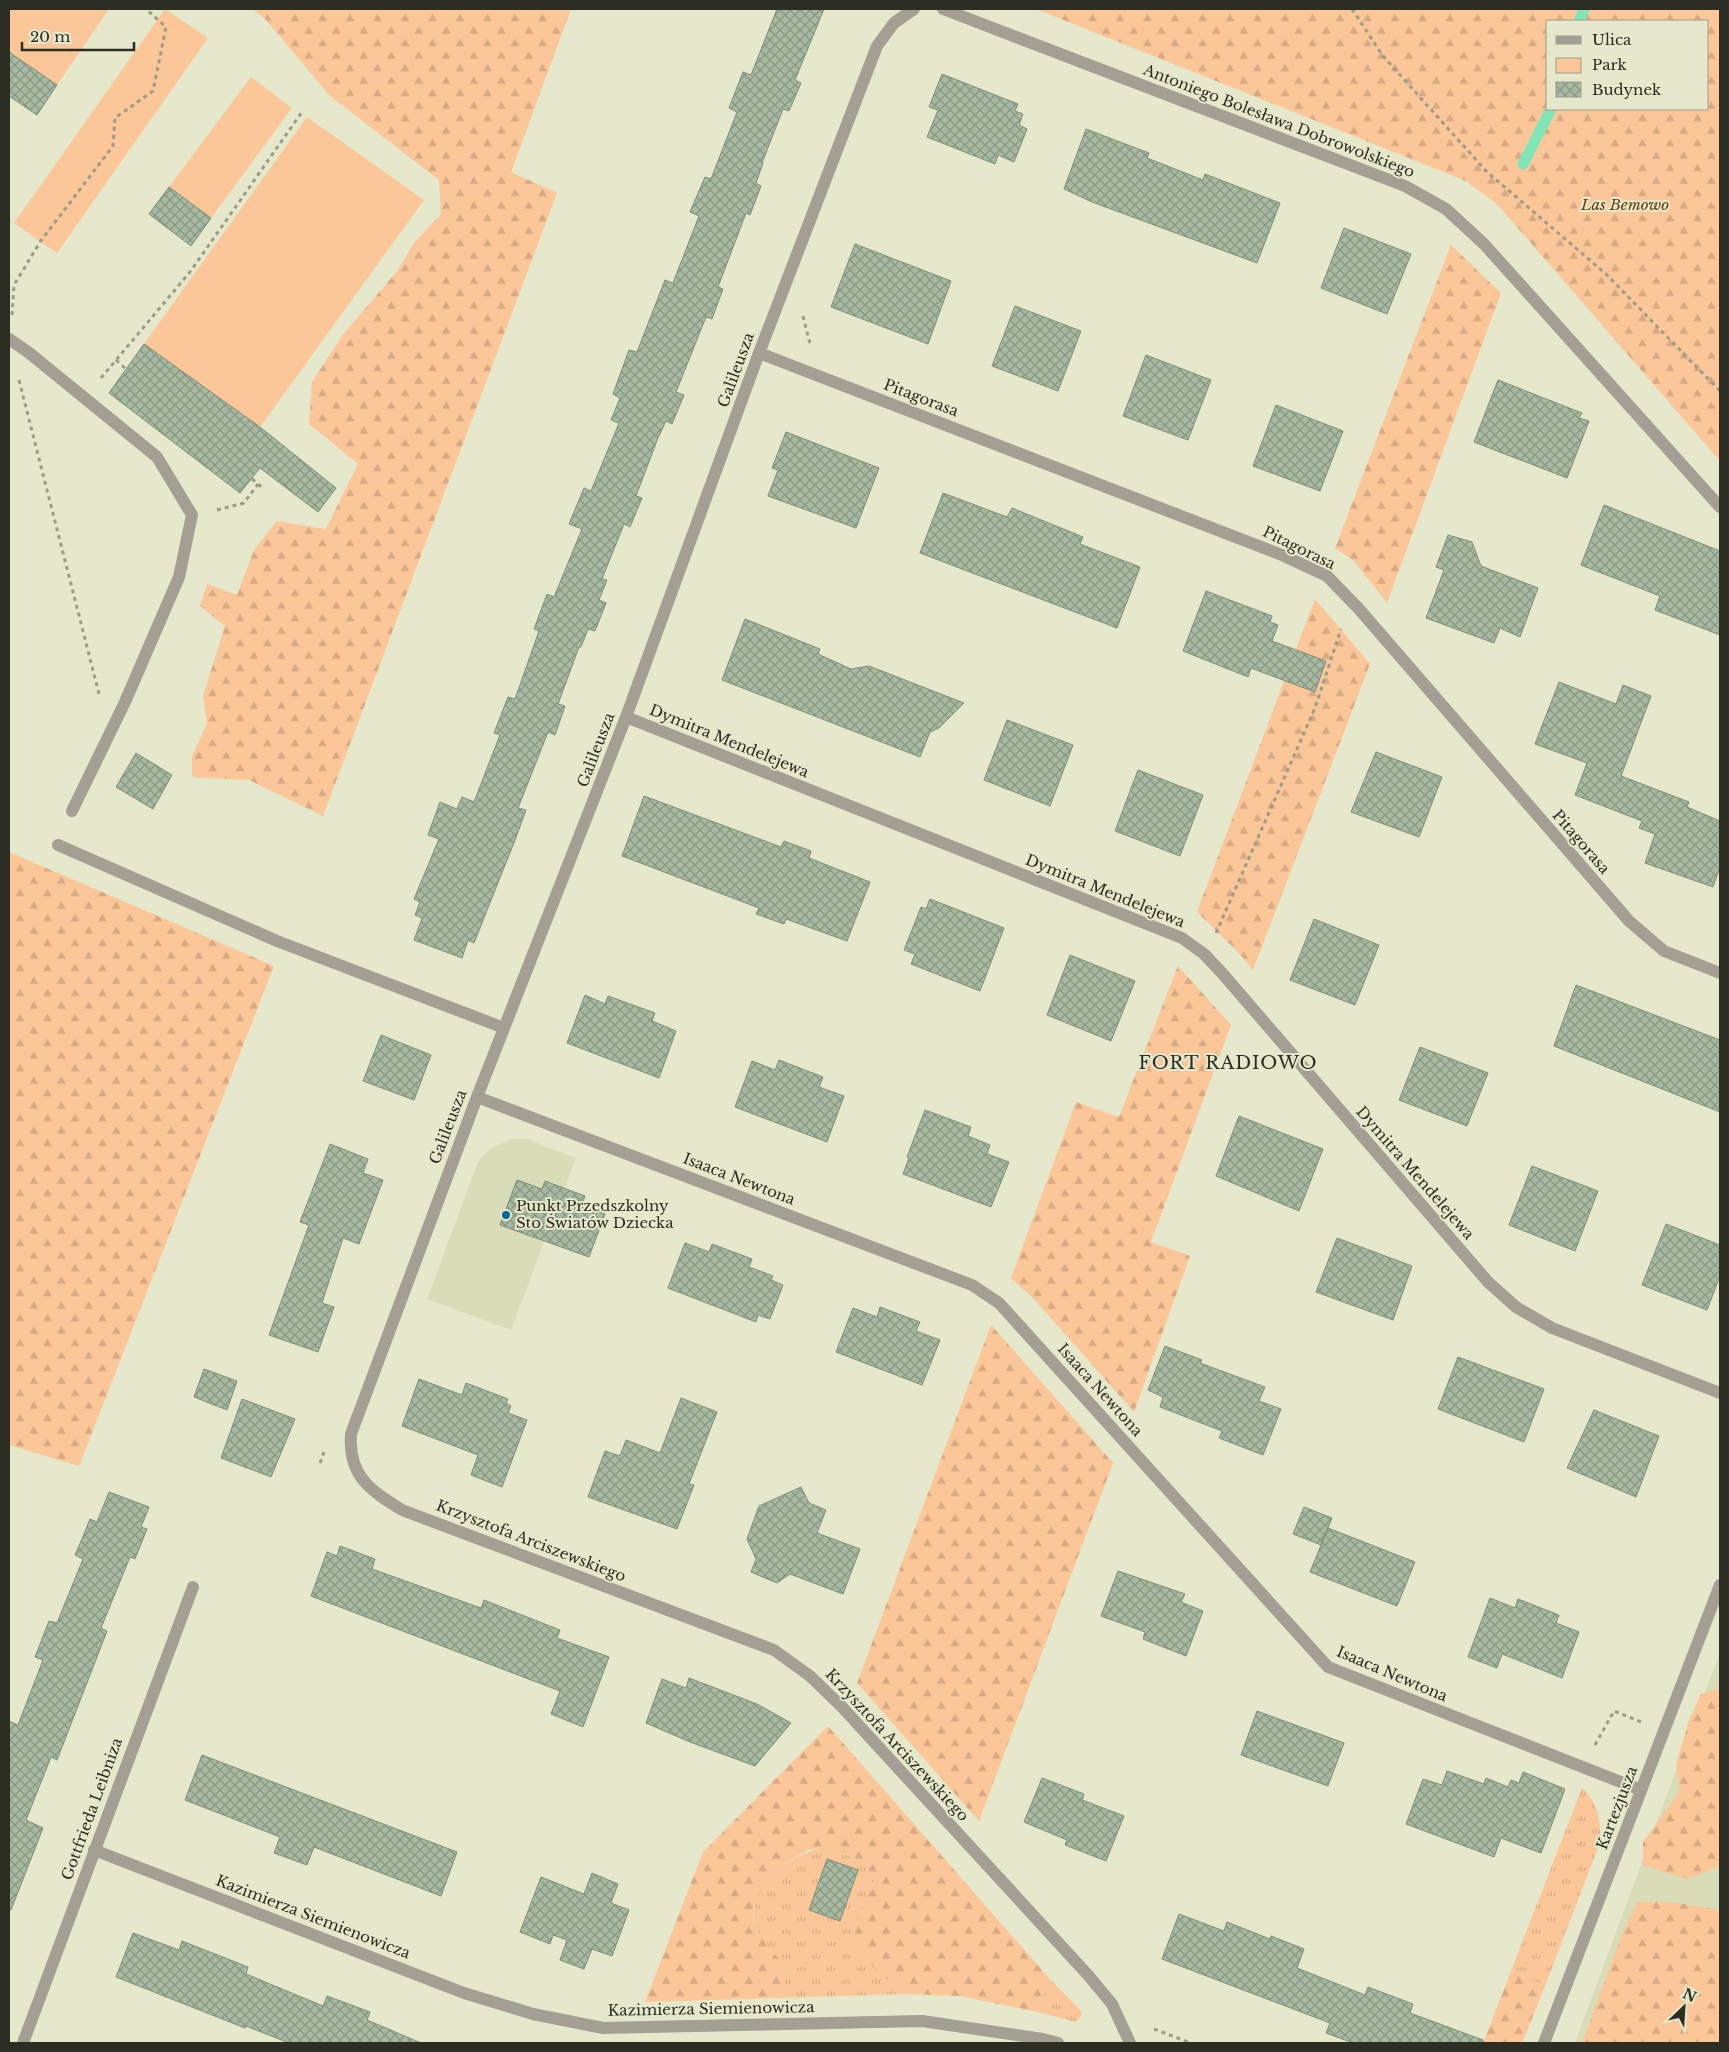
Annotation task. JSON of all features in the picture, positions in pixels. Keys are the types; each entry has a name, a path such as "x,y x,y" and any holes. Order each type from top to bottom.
{"street":[{"name":"Galileusza","path":"354,1465 350,1448 351,1434 477,1097 626,717 759,353 877,46 894,23 914,9"},
{"name":"Antoniego Bolesława Dobrowolskiego","path":"943,9 1405,186 1446,209 1484,244 1720,507"},
{"path":"9,339 85,398 157,458 192,515 179,577 125,702 72,811"},
{"name":"Pitagorasa","path":"759,353 1282,554 1327,576 1629,921 1664,951 1720,973"},
{"name":"Dymitra Mendelejewa","path":"626,717 1182,938 1204,954 1222,973 1488,1282 1516,1307 1552,1328 1720,1393"},
{"path":"58,845 278,941 504,1028"},
{"name":"Isaaca Newtona","path":"477,1097 972,1285 999,1303 1328,1667 1641,1790"},
{"name":"Krzysztofa Arciszewskiego","path":"354,1465 361,1479 376,1494 402,1510 774,1650 810,1676 842,1707 1088,1975 1112,2004 1125,2028 1130,2043"},
{"name":"Kartezjusza","path":"1544,2043 1720,1585"},
{"name":"Gottfrieda Leibniza","path":"23,2043 193,1587"},
{"name":"Kazimierza Siemienowicza","path":"94,1850 464,1993 533,2014 603,2028 922,2021 1043,2039 1058,2043"}],"path":[{"path":"109,733 9,339 14,285 40,242 114,146 115,118 154,91 166,26 146,9"},
{"path":"1352,9 1383,56 1487,172 1606,274 1720,391"},
{"path":"85,398 190,272 302,112"},
{"path":"802,310 807,338 814,352"},
{"path":"116,360 127,370"},
{"path":"252,479 263,488"},
{"path":"192,515 244,503 258,484"},
{"path":"1213,940 1315,708 1350,600"},
{"path":"1591,1753 1614,1711 1664,1731"},
{"path":"1154,2029 1191,2043"}],"shaded area":[{"name":"Punkt Przedszkolny Sto Światów Dziecka","path":"513,1139 526,1139 576,1158 511,1330 427,1299 477,1165 482,1157 493,1147"},
{"path":"1720,1652 1720,2043 1575,2043"}],"green space":[{"path":"9,9 109,9 57,85 9,52"},
{"path":"165,9 208,38 57,253 14,223"},
{"path":"253,9 571,9 511,172 557,193 323,816 249,780 192,777 192,756 207,724 203,696 225,626 200,606 207,584 237,595 254,550 277,521 326,529 358,464 309,424 312,382 342,336 398,270 414,243 441,214 439,180 330,96 266,20"},
{"name":"Las Bemowo","path":"1036,9 1720,9 1720,461 1497,204 1466,181"},
{"path":"251,77 292,108 211,218 169,187"},
{"path":"307,117 424,200 260,427 144,344"},
{"path":"1451,245 1501,293 1387,603 1354,561 1335,548"},
{"path":"1315,599 1370,664 1253,970 1238,952 1197,912"},
{"path":"9,852 274,966 79,1466 9,1445"},
{"path":"1178,966 1231,1025 1151,1242 1190,1256 1134,1412 1033,1298 1011,1278 1076,1102 1119,1117"},
{"path":"991,1325 1113,1463 979,1821 857,1683"},
{"path":"1720,1688 1720,1866 1687,1879 1643,1865 1643,1842 1680,1791 1676,1765 1689,1720 1701,1694"},
{"path":"828,1726 1049,1978 1038,2012 960,1996 905,1994 877,1971 857,1950 852,1933 874,1879 862,1861 825,1847 808,1850 786,1863 765,1883 754,1905 753,1923 770,1950 787,1966 785,1984 778,1998 645,2002 703,1852"},
{"path":"1582,1788 1595,1805 1600,1825 1601,1840 1545,1986 1511,1971"},
{"path":"825,1847 862,1861 874,1879 877,1971 905,1994 778,1998 785,1984 787,1966 768,1947 756,1930 754,1913 756,1900 761,1889 778,1870 801,1855"},
{"path":"1637,1902 1671,1902 1720,1910 1720,2043 1582,2043 1619,1942"},
{"path":"1511,1971 1545,1986 1522,2043 1483,2043"},
{"path":"1049,1978 1081,2011 1081,2016 1076,2022 1038,2012"}],"building":[{"path":"777,9 824,9 795,80 801,83 789,111 783,109 762,163 756,183 761,186 750,215 746,213 718,287 723,289 712,319 706,317 676,392 684,395 672,424 666,421 658,438 636,496 642,498 630,527 624,524 602,579 607,580 599,600 606,603 595,631 588,629 581,647 579,647 558,704 565,706 555,735 548,732 518,808 526,810 515,840 474,943 468,940 462,958 414,940 422,918 415,915 420,902 414,899 439,839 428,835 440,802 457,809 462,797 474,802 500,735 494,733 508,697 515,699 539,631 534,629 547,594 554,597 582,529 569,524 584,488 591,491 619,423 611,420 620,398 613,394 629,350 637,352 665,280 673,283 699,216 690,212 705,177 711,179 737,112 729,108 743,72 751,75"},
{"path":"9,52 57,85 37,115 9,96"},
{"path":"942,74 1018,104 1015,111 1023,114 1019,125 1027,129 1014,162 998,155 995,164 927,137 938,110 929,107"},
{"path":"1086,129 1149,153 1147,158 1203,180 1205,174 1280,203 1257,263 1092,202 1064,189"},
{"path":"169,187 211,218 191,246 149,214"},
{"path":"1344,228 1411,254 1387,314 1321,288"},
{"path":"855,244 951,281 928,344 831,307"},
{"path":"1015,306 1081,331 1058,391 992,366"},
{"path":"144,344 260,427 336,488 318,512 260,468 240,493 109,393"},
{"path":"1146,355 1211,380 1188,440 1123,416"},
{"path":"1498,380 1582,413 1579,418 1589,421 1567,478 1474,442"},
{"path":"1276,405 1343,431 1320,491 1253,466"},
{"path":"786,432 879,468 856,528 768,496 778,470 772,468"},
{"path":"943,493 1007,517 1012,508 1083,537 1080,544 1140,567 1117,628 920,553"},
{"path":"1604,505 1720,551 1720,635 1655,610 1660,596 1581,565"},
{"path":"1448,535 1472,542 1481,566 1538,588 1520,637 1500,628 1494,643 1426,618 1444,570 1436,567"},
{"path":"1206,591 1272,616 1270,622 1278,625 1272,641 1326,661 1315,692 1251,668 1248,677 1183,651"},
{"path":"745,619 820,649 818,654 851,669 869,666 964,703 939,728 930,732 920,757 722,680"},
{"path":"1559,682 1616,704 1623,685 1651,696 1621,776 1689,802 1687,807 1720,821 1720,867 1713,887 1645,863 1655,834 1639,828 1642,821 1575,795 1587,763 1535,744"},
{"path":"1007,720 1073,745 1050,806 984,780"},
{"path":"1376,752 1442,777 1419,837 1351,812"},
{"path":"136,753 172,775 153,809 116,787"},
{"path":"1138,770 1203,795 1180,856 1115,831"},
{"path":"644,796 781,847 784,841 811,851 809,858 870,882 847,941 786,919 784,924 756,914 759,908 622,856"},
{"path":"930,899 1004,928 980,991 911,964 915,954 904,950 921,907 926,909"},
{"path":"1314,919 1379,945 1355,1005 1290,980"},
{"path":"1070,955 1135,981 1111,1041 1047,1015"},
{"path":"1576,985 1720,1040 1720,1112 1554,1046"},
{"path":"585,995 605,1004 608,996 655,1013 652,1021 676,1031 659,1078 567,1043"},
{"path":"381,1035 431,1055 414,1100 363,1081"},
{"path":"1420,1047 1488,1073 1467,1126 1399,1100"},
{"path":"779,1060 823,1077 819,1087 844,1096 827,1142 735,1107 752,1061 775,1070"},
{"path":"925,1110 971,1127 968,1136 990,1145 987,1154 1009,1162 991,1207 903,1174 909,1158 907,1157"},
{"path":"1239,1116 1323,1149 1299,1211 1216,1176"},
{"path":"330,1144 368,1159 363,1173 383,1180 359,1244 343,1238 322,1303 334,1307 318,1352 269,1335 309,1225 300,1222"},
{"path":"1532,1166 1598,1191 1575,1251 1509,1225"},
{"path":"517,1180 542,1189 545,1181 585,1196 582,1205 605,1214 589,1257 500,1225"},
{"path":"1666,1224 1720,1245 1720,1276 1707,1310 1642,1285"},
{"path":"1337,1238 1412,1266 1393,1320 1316,1292"},
{"path":"685,1243 709,1252 712,1244 752,1259 749,1267 773,1276 771,1280 783,1285 770,1319 758,1315 756,1322 668,1288"},
{"path":"880,1307 920,1322 916,1331 940,1340 922,1385 836,1352 853,1308 877,1317"},
{"path":"1165,1346 1202,1360 1200,1363 1265,1387 1259,1401 1281,1409 1263,1455 1219,1438 1222,1431 1160,1407 1163,1397 1148,1390"},
{"path":"1458,1357 1544,1389 1524,1442 1438,1409"},
{"path":"204,1369 237,1381 227,1410 194,1397"},
{"path":"419,1379 462,1395 466,1383 508,1399 506,1403 511,1406 508,1413 527,1420 502,1487 471,1475 478,1455 402,1426"},
{"path":"681,1398 717,1412 689,1484 694,1485 677,1529 588,1497 605,1451 620,1456 626,1440 660,1453"},
{"path":"242,1399 295,1419 271,1477 221,1458"},
{"path":"1594,1410 1659,1436 1636,1497 1567,1468"},
{"path":"801,1487 809,1503 826,1510 817,1533 860,1549 843,1594 790,1574 777,1583 751,1572 756,1559 747,1539 759,1506"},
{"path":"109,1492 149,1507 141,1527 147,1529 135,1559 130,1557 101,1628 107,1631 57,1760 51,1757 26,1820 43,1828 11,1910 9,1909 9,1721 18,1725 43,1660 35,1657 49,1621 57,1623 83,1559 75,1555 90,1519 97,1522"},
{"path":"1304,1507 1332,1518 1321,1545 1293,1534"},
{"path":"1328,1528 1415,1562 1397,1606 1310,1572"},
{"path":"340,1546 375,1559 372,1569 481,1608 484,1600 560,1630 557,1638 609,1657 583,1727 551,1714 560,1691 311,1596 327,1552 337,1556"},
{"path":"1118,1571 1185,1594 1181,1602 1203,1611 1186,1656 1143,1639 1145,1632 1101,1616"},
{"path":"1490,1598 1515,1608 1518,1599 1559,1615 1556,1623 1579,1632 1562,1678 1502,1654 1497,1668 1468,1657"},
{"path":"689,1678 757,1704 791,1723 755,1766 690,1742 646,1723 662,1679 686,1688"},
{"path":"1257,1711 1344,1743 1328,1786 1241,1755"},
{"path":"202,1755 457,1852 441,1896 314,1847 307,1865 274,1853 280,1837 185,1800"},
{"path":"1447,1771 1484,1784 1486,1778 1508,1787 1511,1780 1519,1783 1523,1772 1565,1789 1541,1853 1501,1838 1494,1857 1406,1824 1423,1779 1442,1785"},
{"path":"1042,1778 1084,1794 1082,1800 1124,1816 1106,1861 1065,1845 1067,1840 1024,1822"},
{"path":"827,1859 858,1870 840,1921 809,1910"},
{"path":"592,1873 618,1884 611,1903 629,1910 612,1956 592,1949 584,1969 560,1960 567,1940 553,1935 550,1944 520,1932 541,1877 584,1894"},
{"path":"1179,1914 1224,1931 1227,1922 1270,1939 1271,1936 1304,1949 1297,1968 1365,1995 1368,1987 1413,2004 1410,2013 1483,2040 1483,2043 1353,2043 1326,2033 1330,2023 1162,1959"},
{"path":"133,1933 179,1950 182,1941 248,1967 246,1974 323,2006 327,1996 370,2012 367,2020 421,2043 289,2043 246,2026 245,2028 116,1977"}],"waterway":[{"path":"1579,20 1584,9"},
{"path":"1523,164 1550,110"}],"place":[{"name":"Punkt Przedszkolny Sto Światów Dziecka","path":"506,1215"}],"district":[{"name":"FORT RADIOWO","path":"1228,1063"}]}
